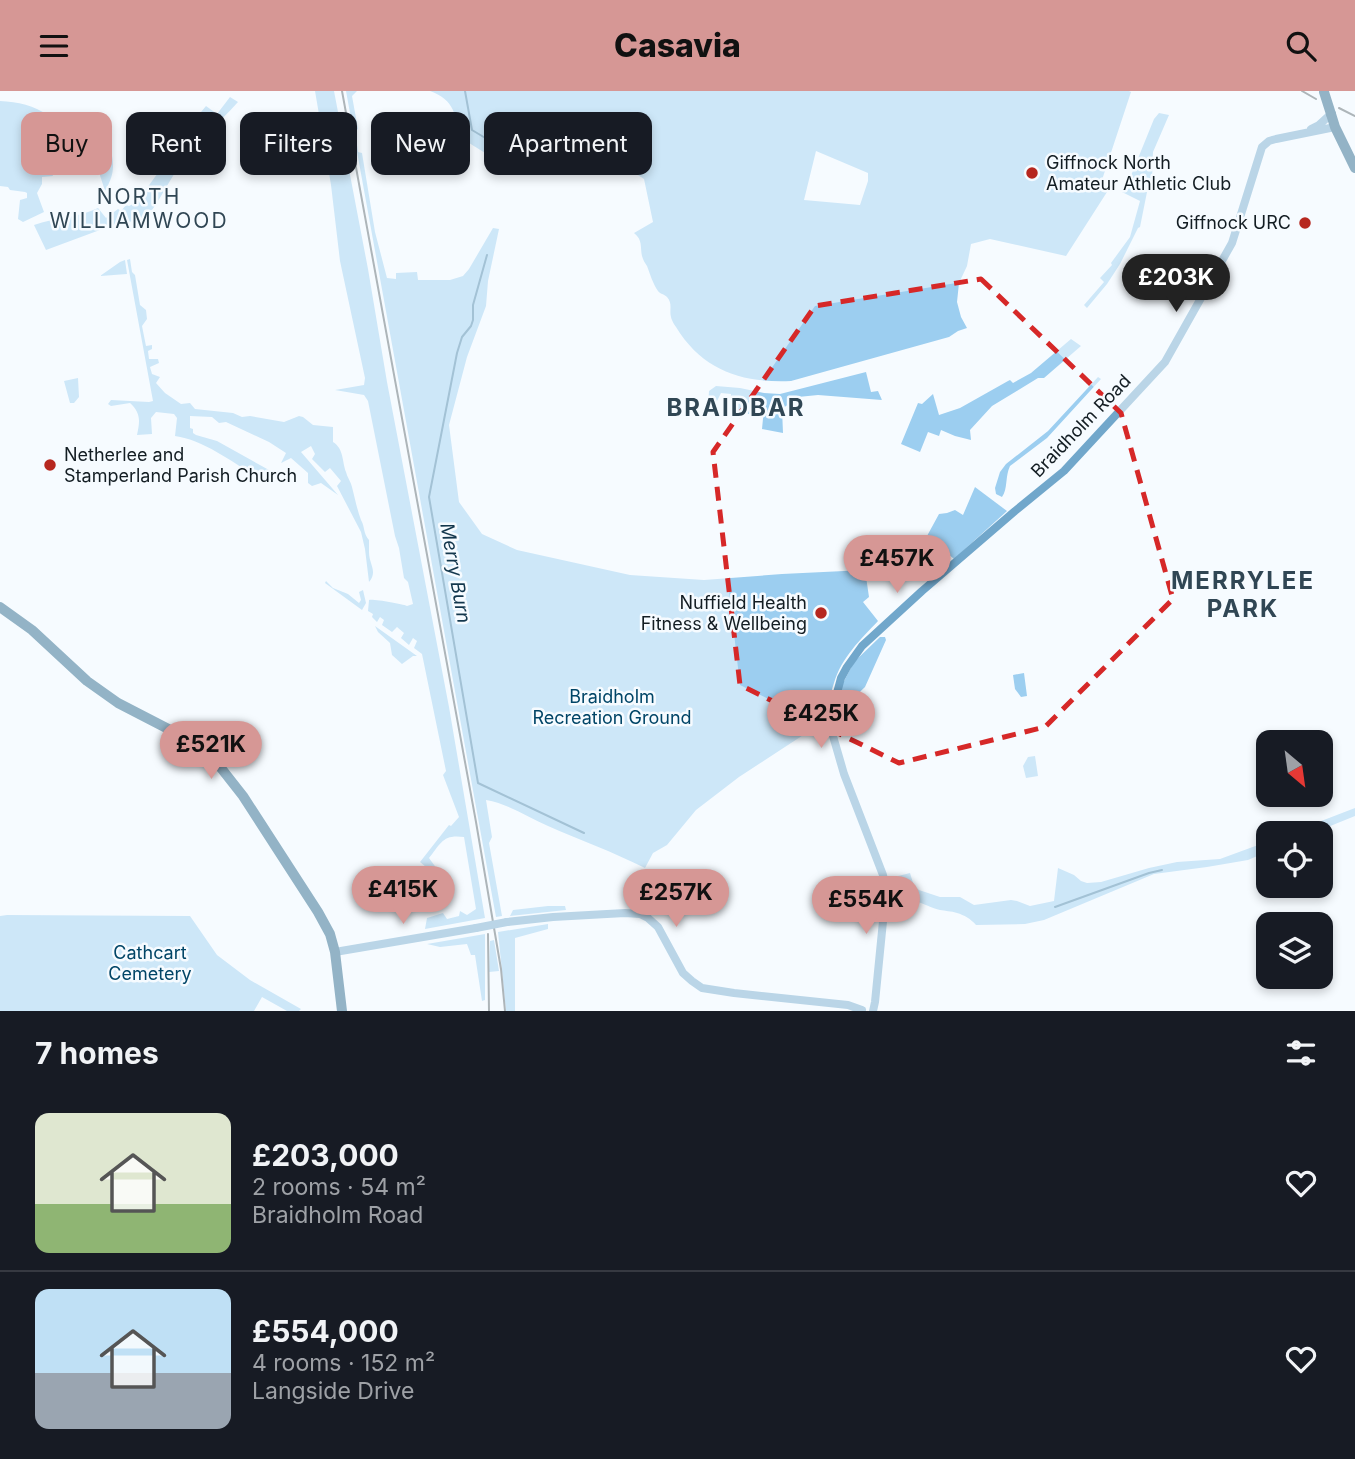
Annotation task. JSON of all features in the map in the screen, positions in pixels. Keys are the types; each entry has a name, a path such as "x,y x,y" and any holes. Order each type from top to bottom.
{"main road":[{"path":"1324,91 1335,127 1355,168"},
{"path":"3,609 32,631 87,681 118,703 188,740 221,768 243,796 330,934 335,952 342,1011"}],"street":[{"name":"Braidholm Road","path":"1305,132 1319,125 1331,114"},
{"name":"Braidholm Road","path":"864,1010 875,996 886,891 883,875 835,744 832,727 834,704 841,678 862,646 922,591 1064,471 1165,362 1232,243 1262,147 1269,141 1335,127"},
{"path":"335,952 507,922 553,917 640,914 658,927 683,973 691,982 702,988 718,992 849,1005 864,1010"},
{"path":"832,1003 843,1011"}],"highlighted area":[{"path":"981,279 1121,413 1173,599 1045,727 899,763 740,685 713,452 815,306"}],"green space":[{"path":"315,91 334,91 338,112 319,112"},
{"name":"Braidholm Recreation Ground","path":"346,91 357,91 352,96 355,112 350,112"},
{"path":"430,91 1131,92 1099,189 1107,192 1066,256 990,239 971,244 967,266 959,283 957,302 967,328 949,337 791,381 756,380 725,371 698,354 675,326 670,314 669,300 655,285 642,257 640,241 634,233 653,222 644,179 638,175 652,175 652,112 484,112 484,152 470,144 470,112 454,112 445,99","holes":["816,151 868,173 860,205 804,200"]},
{"path":"230,97 238,102 226,115 226,112 219,112"},
{"path":"0,101 38,109 43,112 21,112 21,175 53,175 42,177 37,193 44,212 23,222 18,219 20,200 27,198 27,193 0,186"},
{"path":"206,106 214,112 201,112"},
{"path":"1159,113 1169,115 1153,152 1152,180 1148,187 1140,227 1107,284 1087,308 1084,305 1104,282 1100,278 1130,237 1140,201 1122,192"},
{"name":"Braidholm Recreation Ground","path":"357,145 358,152 362,153 375,232 387,278 396,279 396,273 417,272 418,280 450,280 463,276 493,228 499,229 488,281 486,306 467,357 449,425 459,502 482,534 517,550 630,575 704,580 865,570 869,597 863,602 878,621 841,665 832,688 825,727 814,728 739,777 696,810 667,845 653,853 645,868 486,800 492,837 489,843 502,916 496,917 357,152"},
{"path":"100,175 112,175 111,178 105,191"},
{"path":"156,175 174,175 142,224 134,221 116,224 46,250 34,225 98,208 106,218 118,209 121,211 126,205 137,202"},
{"path":"329,175 350,175 449,707 485,918 425,929 427,918 443,913 447,919 459,916 460,911 467,915 476,909 464,837 457,836 443,841 429,858 437,869 407,914 397,914 402,913 427,878 429,873 420,862 449,825 459,817 443,775 446,771 422,654 414,648 417,641 413,638 409,645 401,638 404,633 397,627 392,632 382,625 384,620 380,617 377,622 368,611 369,600 407,606 413,604 408,582 404,578 368,401 364,395 335,390 364,385 365,378 340,261"},
{"path":"130,259 140,305 146,310 147,319 142,326 146,346 152,345 152,349 148,351 149,359 158,359 159,363 150,367 152,374 160,377 156,383 165,393 181,404 190,403 195,409 284,422 299,416 313,425 333,427 333,442 341,452 369,540 369,557 373,571 369,582 361,532 337,486 341,481 330,468 325,472 312,459 315,454 311,446 301,452 338,495 321,483 312,486 308,483 308,473 291,458 281,463 286,453 226,422 219,423 212,417 190,416 190,428 196,435 217,441 269,470 264,480 198,442 175,436 177,418 174,414 156,412 151,418 152,434 137,435 139,417 134,407 130,403 111,406 108,404 111,400 153,401 127,260"},
{"path":"125,260 127,274 100,276 120,262"},
{"path":"1071,339 1081,346 1044,378 1038,378 992,406 970,430 971,440 941,430 939,436 928,432 920,452 901,444 918,403 922,404 933,394 939,415 960,408 1010,380 1013,383 1031,373"},
{"path":"866,372 871,392 878,391 882,400 818,395 798,397 782,409 783,433 762,429 765,398 762,415 730,412 731,394 721,393 715,417 708,407 709,391 716,386 780,394"},
{"path":"1098,377 1101,379 1047,438 1010,466 1004,494 1002,497 996,494 1000,472 1006,464 1048,431"},
{"path":"78,378 79,397 74,403 70,403 64,381"},
{"path":"975,487 1007,511 954,559 927,536 939,514 955,510 963,515"},
{"path":"326,581 359,603 359,592 363,590 366,603 362,610 325,583"},
{"path":"375,626 417,656 402,664 392,655 390,643"},
{"path":"880,637 885,637 886,640 865,687 846,708 841,712 837,710 842,685 854,662"},
{"path":"1024,673 1027,696 1021,697 1015,689 1013,675"},
{"path":"1035,756 1038,776 1026,778 1023,766 1028,757"},
{"path":"1355,808 1355,816 1333,825 1333,821 1321,821"},
{"path":"1256,846 1256,857 1248,860 1154,874 1044,920 1025,924 976,925 955,912 940,910 912,899 892,881 898,876 910,873 914,886 919,890 940,897 960,897 974,905 1011,900 1030,906 1054,901 1058,868 1087,883 1101,882 1177,862 1220,859"},
{"path":"565,906 566,910 510,916 513,910"},
{"name":"Cathcart Cemetery","path":"0,916 190,916 217,955 250,980 301,1009 287,1011 262,997 254,1011 0,1011"},
{"path":"548,924 548,929 515,938 515,1011 506,1011 498,932"},
{"path":"485,934 485,1000 482,1001 475,955 471,955 467,944 440,947 427,944"},
{"path":"494,940 499,971 489,972 490,941"}],"waterway":[{"path":"465,91 472,130 484,137"},
{"name":"Merry Burn","path":"487,255 473,305 473,320 462,337 457,353 429,497 478,783 584,833"},
{"name":"Merry Burn","path":"1055,907 1162,870"}],"railway":[{"path":"342,91 476,822 501,969 505,1011"},
{"path":"1302,91 1316,99"},
{"path":"1339,108 1355,116"},
{"path":"488,934 489,1011"}],"place":[{"name":"Giffnock North Amateur Athletic Club","path":"1032,173"},
{"name":"Giffnock URC","path":"1305,223"},
{"name":"Netherlee and Stamperland Parish Church","path":"50,465"},
{"name":"Nuffield Health Fitness & Wellbeing","path":"821,613"}],"district":[{"name":"NORTH WILLIAMWOOD","path":"139,209"},
{"name":"BRAIDBAR","path":"736,408"},
{"name":"MERRYLEE PARK","path":"1243,595"}]}
